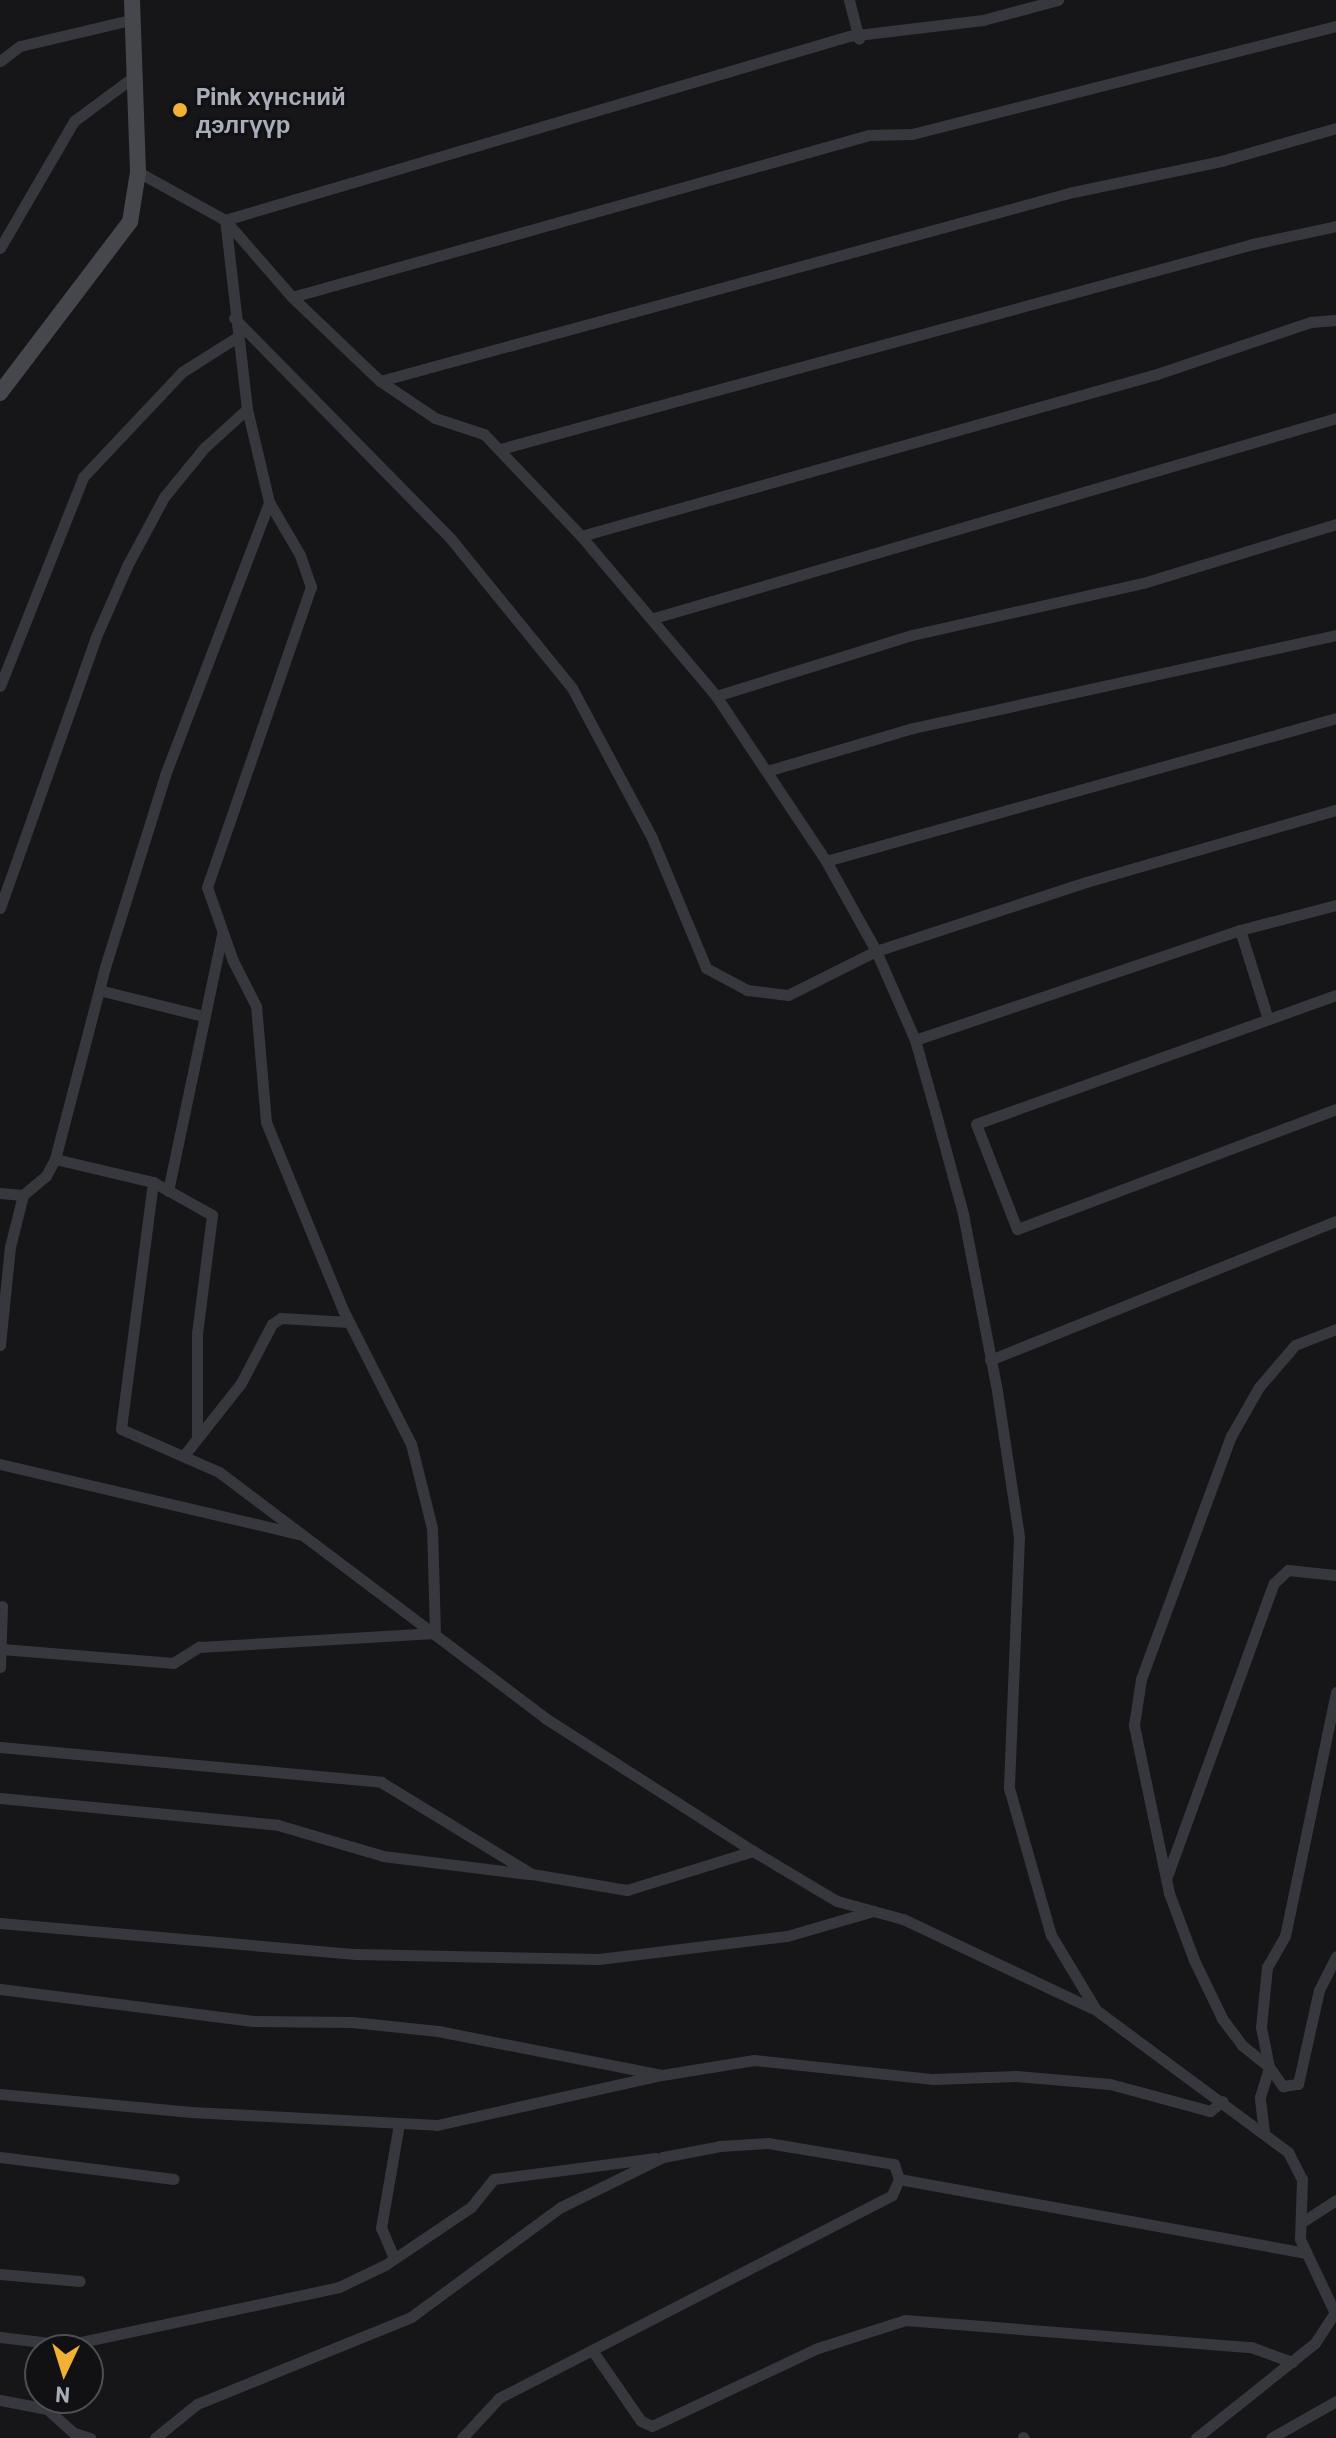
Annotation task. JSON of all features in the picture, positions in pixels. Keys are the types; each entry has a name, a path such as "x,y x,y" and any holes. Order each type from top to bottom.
{"street":[{"path":"0,393 119,243 130,222 138,172 132,0"},
{"path":"849,0 859,39"},
{"path":"225,220 849,36 859,39 983,20 1058,0"},
{"path":"0,61 20,46 134,19"},
{"path":"292,297 869,135 912,134 1336,26"},
{"path":"0,248 74,121 136,75"},
{"path":"380,381 1073,192 1221,161 1336,128"},
{"path":"138,172 225,220 292,297 380,381 435,418 484,434 500,449 654,618 716,696 826,861 876,951 915,1040 963,1214 1019,1537 1009,1788 1051,1935 1096,2010"},
{"path":"225,220 247,409 269,502 300,555 311,587 207,887 222,935 256,1006 266,1122 349,1322 411,1444 432,1528 435,1633"},
{"path":"500,449 1253,244 1336,226"},
{"path":"234,318 451,539 572,688 652,838 706,968 747,990 788,995 876,951 1086,882 1336,810"},
{"path":"581,536 1157,374 1311,322 1336,320"},
{"path":"0,686 83,477 182,372 239,336"},
{"path":"0,908 95,639 127,566 164,497 204,448 247,409"},
{"path":"654,618 1336,418"},
{"path":"0,1345 10,1247 23,1195 46,1176 55,1159 99,990 185,713 269,502"},
{"path":"716,696 912,635 1143,583 1336,524"},
{"path":"767,771 913,728 1336,635"},
{"path":"826,861 1336,718"},
{"path":"915,1040 1240,930 1336,905"},
{"path":"1240,930 1267,1016"},
{"path":"168,1191 222,935"},
{"path":"99,990 203,1016"},
{"path":"1336,995 1267,1016 976,1124 1017,1229 1336,1109"},
{"path":"55,1159 153,1182 212,1215 197,1333 197,1437"},
{"path":"153,1182 121,1429 185,1454 305,1535 545,1718 753,1851 837,1901 873,1911 998,1960 1096,2010 1288,2152 1302,2179 1305,2253 1335,2312 1315,2343 1196,2438"},
{"path":"0,1193 23,1195"},
{"path":"990,1360 1336,1221"},
{"path":"185,1454 241,1383 272,1324 281,1318 349,1322"},
{"path":"1336,1329 1295,1345 1259,1387 1231,1436 1141,1679 1134,1725 1166,1880 1222,2018 1242,2045 1269,2067 1283,2086 1298,2084 1319,1990 1336,1956"},
{"path":"0,1464 305,1535"},
{"path":"1166,1880 1274,1583 1288,1570 1336,1575"},
{"path":"0,1667 1,1604"},
{"path":"2,1649 173,1663 199,1647 435,1633"},
{"path":"1264,2132 1260,2097 1269,2067 1261,2027 1267,1967 1285,1936 1336,1692"},
{"path":"0,1747 381,1782 532,1874"},
{"path":"0,1798 278,1825 383,1856 532,1874 627,1890 753,1851"},
{"path":"0,1923 356,1954 599,1959 787,1936 873,1911"},
{"path":"0,1989 253,2021 352,2022 438,2031 662,2075"},
{"path":"0,2094 437,2125 662,2075 754,2060 933,2079 1016,2076 1110,2084 1210,2111 1223,2101"},
{"path":"394,2258 381,2228 399,2124"},
{"path":"0,2337 67,2345 137,2334 339,2287 394,2258 471,2207 494,2179 768,2143 894,2164 899,2179 892,2195 499,2398 462,2438"},
{"path":"0,2157 174,2179"},
{"path":"155,2438 197,2404 411,2317 463,2283 529,2226 663,2157"},
{"path":"899,2179 1305,2253"},
{"path":"1302,2222 1336,2200"},
{"path":"0,2274 80,2281"},
{"path":"592,2350 641,2421 652,2426 818,2348 905,2320 925,2325 1251,2347 1292,2362"},
{"path":"0,2400 47,2409 74,2433 90,2438"},
{"path":"1271,2438 1336,2401"}],"place":[{"name":"Pink хүнсний дэлгүүр","path":"180,110"}]}
